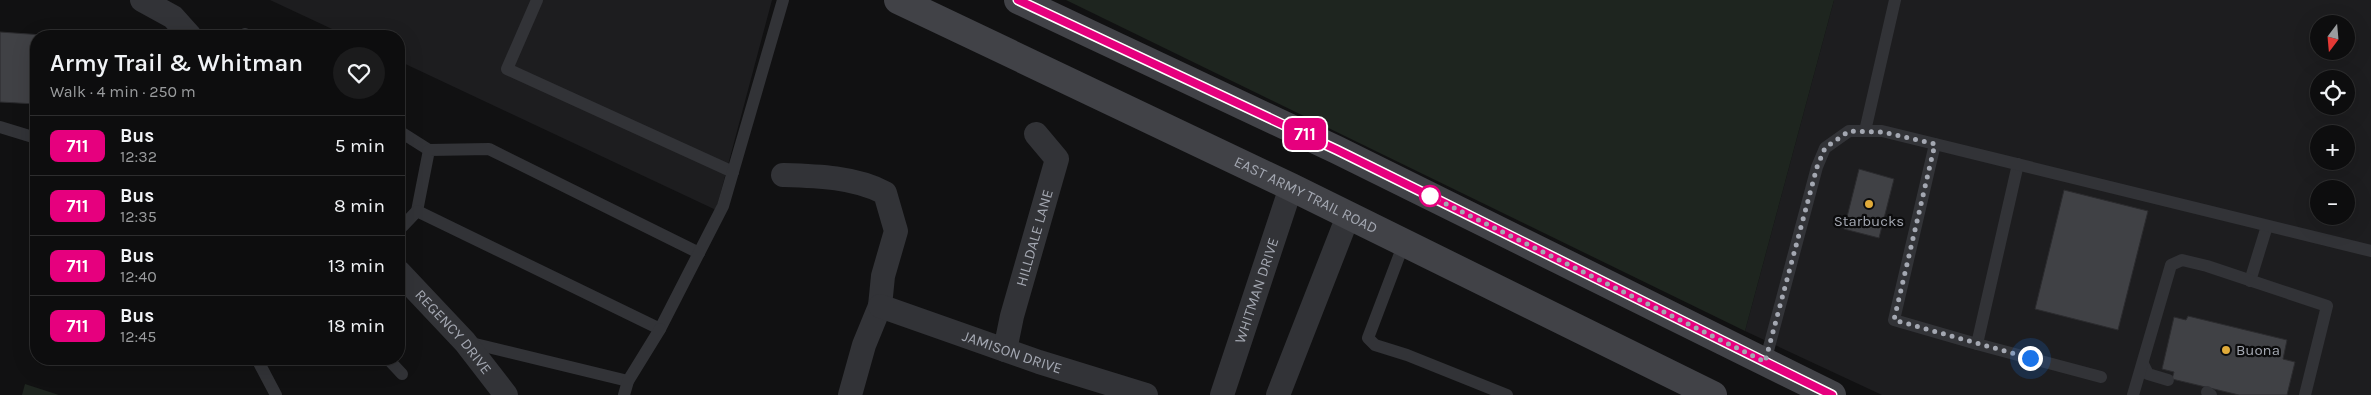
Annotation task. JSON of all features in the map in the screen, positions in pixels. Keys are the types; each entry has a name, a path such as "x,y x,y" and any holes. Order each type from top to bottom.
{"main road":[{"name":"EAST ARMY TRAIL ROAD","path":"898,0 1291,187 1713,395"},
{"path":"1018,0 1337,150 1832,395"}],"street":[{"path":"142,0 173,17 185,30"},
{"name":"HILLDALE LANE","path":"1004,350 1012,316 1058,159 1036,134"},
{"path":"783,175 818,176 871,186 885,194 896,231 883,276 880,306 864,345 850,395"},
{"name":"WHITMAN DRIVE","path":"1222,395 1291,187"},
{"path":"1278,395 1348,216"},
{"name":"REGENCY DRIVE","path":"405,278 465,342 506,395"},
{"name":"JAMISON DRIVE","path":"880,306 1004,350 1146,395"}],"lane":[{"path":"537,0 507,69 733,172"},
{"path":"624,395 628,381 660,329 723,206 783,0"},
{"path":"1865,131 1895,0"},
{"path":"0,127 30,136"},
{"path":"1765,362 1817,167 1825,148 1849,131 1882,132 1935,144 2371,251"},
{"path":"405,135 429,150 489,149 699,253"},
{"path":"1935,144 1894,320 2101,377"},
{"path":"405,224 417,211 429,150"},
{"path":"1977,344 2018,164"},
{"path":"417,211 660,329"},
{"path":"2250,281 2267,226"},
{"path":"1404,243 1368,338 1375,345 1407,355 1507,395"},
{"path":"2133,395 2171,265 2182,260 2327,306 2305,395"},
{"path":"465,342 628,381"},
{"path":"2143,364 2148,374 2168,380"},
{"path":"260,365 276,395"},
{"path":"394,365 402,374"}],"shaded area":[{"path":"270,0 772,0 716,210 405,64 405,30 334,30"},
{"path":"1066,0 1834,0 1745,331"},
{"path":"1834,0 2371,0 2371,395 1882,395 1745,331"},
{"path":"25,384 59,395 22,395"}],"building":[{"path":"0,32 30,34 30,104 0,102"},
{"name":"Starbucks","path":"1859,169 1894,179 1879,238 1844,229"},
{"path":"2064,190 2148,211 2118,330 2035,309"},
{"name":"Buona","path":"2188,316 2287,340 2283,359 2295,362 2287,395 2239,395 2172,379 2174,372 2162,369 2174,317 2186,320"}],"bus line":[{"name":"711","path":"1018,0 1337,150 1832,395"}],"place":[{"name":"Starbucks","path":"1869,204"},
{"name":"Buona","path":"2226,350"}],"route":[{"path":"1430,196 1426,194 1765,362 1817,167 1825,148 1849,131 1882,132 1935,144 1894,320 2030,358"}]}
